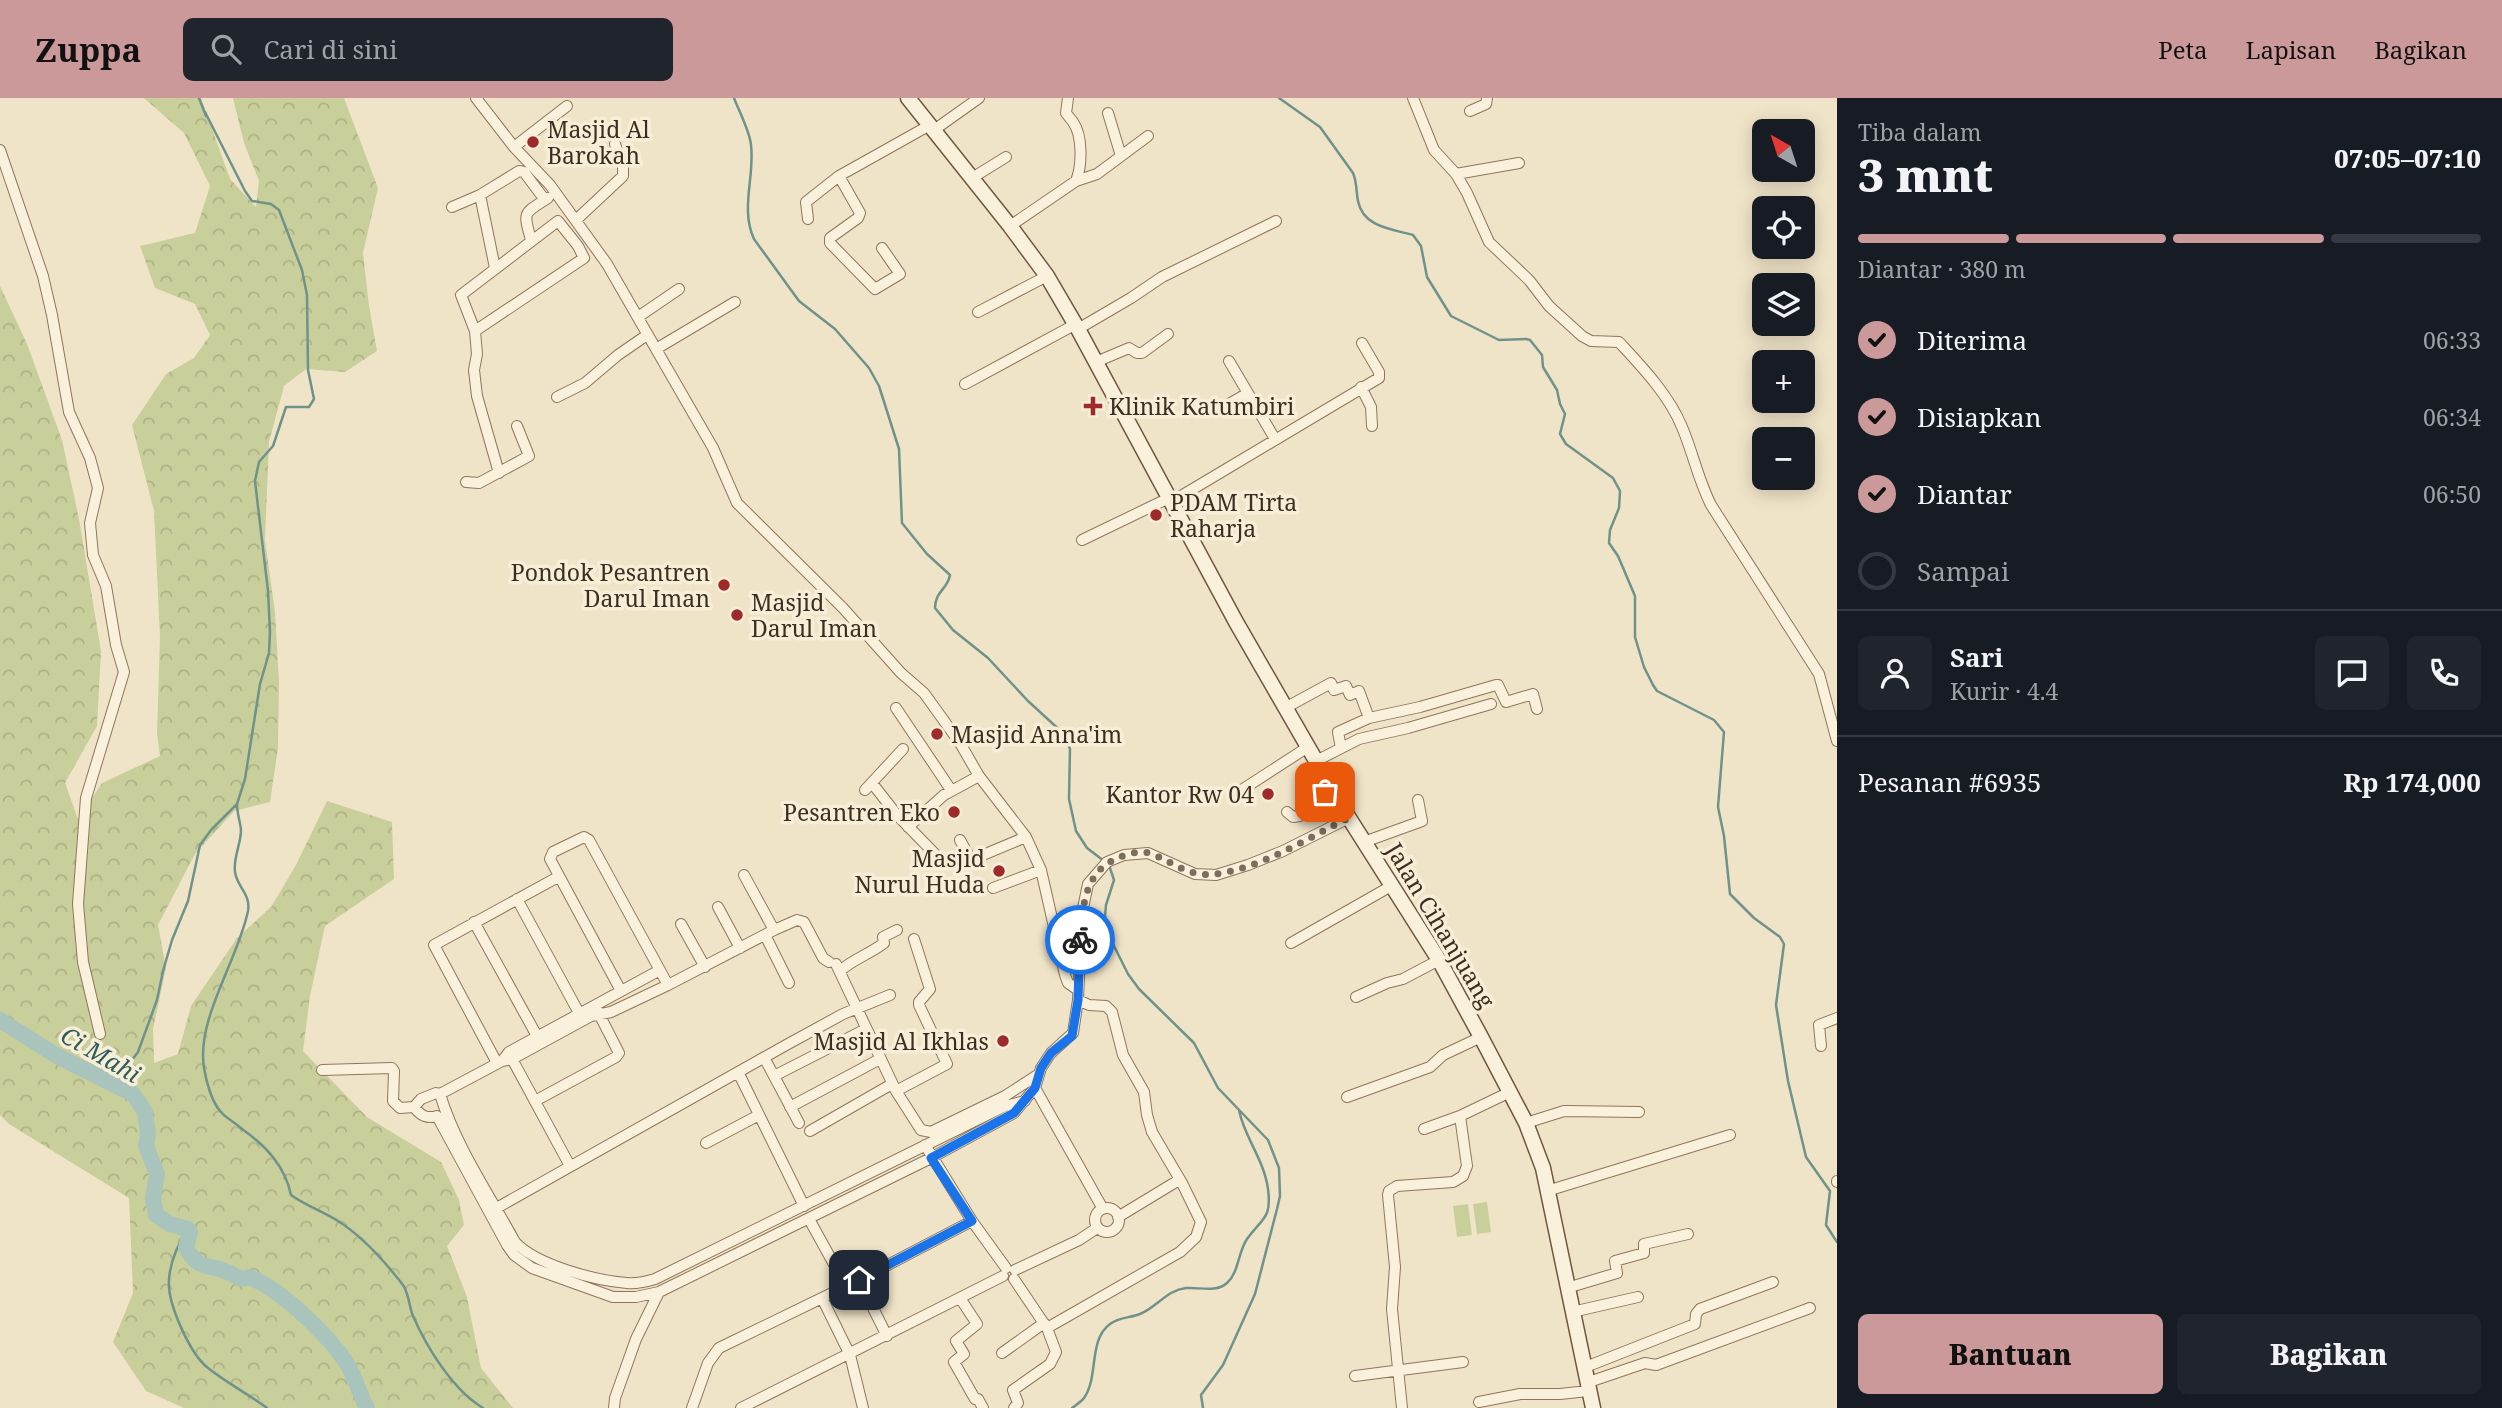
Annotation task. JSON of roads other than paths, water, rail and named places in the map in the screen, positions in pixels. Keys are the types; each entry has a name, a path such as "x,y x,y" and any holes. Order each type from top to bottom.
{"main road":[{"name":"Jalan Cihanjuang","path":"908,98 1047,276 1285,708 1349,818 1439,960 1510,1092 1526,1123 1543,1168 1593,1408"}],"street":[{"path":"476,98 514,147 556,192 607,264 713,448 737,503 843,608 901,673 924,694 960,743 979,776 1026,836 1041,870 1068,983 1089,1005 1106,1006 1112,1012 1123,1055 1144,1092 1152,1132 1201,1222 1196,1237 1180,1252 1002,1353"},
{"path":"808,219 806,202 839,176 932,127 979,98"},
{"path":"1068,98 1066,113 1073,121 1078,135 1079,173 1076,181"},
{"path":"1413,98 1434,150 1456,174 1468,193 1489,242 1582,337 1591,341 1619,342 1665,397 1684,430 1700,483 1711,505 1819,674 1837,741"},
{"path":"1470,111 1486,104 1487,98"},
{"path":"514,147 567,106"},
{"path":"1108,113 1121,156"},
{"path":"1010,226 1076,181 1097,174 1148,136"},
{"path":"576,220 622,176 624,166 615,144"},
{"path":"0,150 43,276 69,412 90,458 98,488 90,523 93,555 106,586 116,645 124,672 86,798 78,904 83,962 100,1034"},
{"path":"972,178 1006,157"},
{"path":"1456,174 1519,163"},
{"path":"452,206 480,195 519,171 524,172 545,200"},
{"path":"839,176 860,213 858,218 830,238 830,243 875,289 900,274 882,247"},
{"path":"531,240 524,218 527,212 556,192"},
{"path":"480,195 495,268"},
{"path":"475,331 584,258 558,221 461,295 475,331 477,354 474,370 477,396 499,473"},
{"path":"965,384 1131,298 1162,277 1276,221"},
{"path":"978,312 1047,276"},
{"path":"638,317 680,289"},
{"path":"656,349 735,302"},
{"path":"1096,362 1129,348 1142,353 1168,334"},
{"path":"557,397 585,383 618,355 648,335"},
{"path":"1082,540 1170,500 1380,376 1362,343"},
{"path":"1229,361 1275,439"},
{"path":"1362,387 1371,410 1372,426"},
{"path":"1217,411 1248,393"},
{"path":"466,482 479,483 529,456 517,426"},
{"path":"1285,708 1331,683 1334,690 1346,686 1350,695 1359,691 1370,718"},
{"path":"1341,748 1338,732 1370,718 1496,685 1506,702 1533,694 1537,709"},
{"path":"1316,761 1359,739 1491,704"},
{"path":"895,708 951,790"},
{"path":"1240,791 1308,747"},
{"path":"903,749 868,787 935,854"},
{"path":"908,827 951,790 957,790 979,776"},
{"path":"1287,812 1293,817 1300,816 1331,786"},
{"path":"1364,842 1422,821 1418,800"},
{"path":"440,1094 442,1114 472,1172 493,1210 526,1258 613,1297 636,1297 659,1292 1009,1118 1035,1088 1051,1053 1073,1033 1078,995 1082,913 1088,884 1107,862 1124,855 1148,853 1195,874 1216,874 1283,851 1349,818"},
{"path":"960,840 971,860 1026,836"},
{"path":"621,991 550,862 551,855 579,839 587,838 668,985"},
{"path":"993,888 1041,870"},
{"path":"744,875 789,983"},
{"path":"558,877 433,945 504,1061 535,1101 570,1166"},
{"path":"1291,943 1393,885"},
{"path":"517,899 579,1013"},
{"path":"718,907 740,948"},
{"path":"504,1061 509,1052 579,1013 596,1009 611,1012 797,920 804,922 823,958 835,965 894,1088 917,1126 925,1132 931,1132 1005,1096 1040,1074"},
{"path":"474,922 537,1036"},
{"path":"681,924 705,967"},
{"path":"835,965 855,960 884,943 883,937 886,934 897,930"},
{"path":"810,1130 947,1064 919,1005 930,989 914,939"},
{"path":"1356,998 1387,983 1408,977 1439,960"},
{"path":"323,1070 392,1068 393,1101 400,1108 414,1107 421,1099 440,1094 504,1061 660,970"},
{"path":"493,1210 843,1014 890,995"},
{"path":"535,1101 616,1057 619,1050 596,1009"},
{"path":"1821,1046 1819,1025 1837,1018"},
{"path":"774,1076 866,1029"},
{"path":"1347,1097 1430,1067 1443,1055 1481,1037"},
{"path":"790,1107 880,1059"},
{"path":"766,1062 799,1123"},
{"path":"738,1072 803,1206 800,1214 809,1219 846,1286"},
{"path":"1035,1088 1103,1209"},
{"path":"1423,1129 1460,1116 1510,1092"},
{"path":"526,1258 615,1282 640,1283 654,1279 1005,1106 1025,1101"},
{"path":"414,1107 420,1115 429,1118 442,1114"},
{"path":"1526,1123 1563,1111 1639,1112"},
{"path":"706,1143 760,1115"},
{"path":"1402,1408 1392,1309 1395,1267 1389,1191 1396,1186 1453,1182 1463,1176 1467,1166 1460,1116"},
{"path":"1547,1191 1730,1135"},
{"path":"925,1145 972,1221 1046,1326 1055,1345 1054,1358 1044,1369 1013,1390 1018,1403 1014,1408"},
{"path":"1118,1217 1179,1180"},
{"path":"1103,1209 1110,1209 1118,1217 1114,1230 1107,1232 1097,1228 1095,1217 1103,1209"},
{"path":"692,1408 708,1363 719,1348 972,1221"},
{"path":"741,1408 1079,1240 1097,1228"},
{"path":"1566,1288 1617,1273 1615,1261 1644,1253 1644,1244 1688,1234"},
{"path":"859,1280 887,1336"},
{"path":"1583,1365 1695,1324 1696,1314 1700,1309 1773,1282"},
{"path":"614,1408 636,1339 659,1292"},
{"path":"1572,1312 1638,1297"},
{"path":"822,1298 850,1355 863,1408"},
{"path":"960,1298 977,1324 956,1340 964,1354 954,1362 983,1408"},
{"path":"1479,1402 1520,1394 1560,1394 1587,1387 1645,1363 1656,1365 1810,1308"},
{"path":"1583,1365 1633,1343"},
{"path":"1355,1376 1463,1362"}],"waterway":[{"path":"114,1084 138,1052 157,1000 172,940 188,901 200,845 237,804 245,779 260,684 269,653 270,632 255,481 259,462 273,446 286,407 309,407 314,399 308,370 307,295 302,270 279,210 271,204 252,201 199,98"},
{"path":"734,98 751,145 748,216 754,239 799,301 835,329 869,368 879,386 899,449 902,523 927,554 950,575 937,598 935,608 953,630 988,658 1028,701 1064,734 1070,749 1069,799 1076,831 1087,848 1104,861"},
{"path":"1279,98 1320,127 1353,173 1358,201 1366,216 1379,226 1413,235 1421,246 1427,277 1451,316 1499,340 1530,340 1542,355 1543,367 1557,390 1565,414 1560,434 1566,444 1613,478 1620,491 1619,508 1610,530 1609,543 1618,556 1635,596 1635,637 1644,667 1657,691 1714,720 1724,732 1718,807 1730,894 1754,918 1780,937 1784,944 1776,1005 1788,1081 1806,1157 1830,1191 1826,1225 1837,1242"},
{"path":"237,804 241,830 235,872 248,900 248,911 206,1030 204,1068 212,1098 223,1114 259,1142 273,1158 284,1175 291,1195 347,1227 389,1268 403,1285 413,1316 433,1354 461,1391 483,1408"},
{"path":"1109,865 1114,880 1105,916 1111,940 1128,974 1139,989 1194,1043 1218,1088 1268,1140 1279,1168 1280,1196 1255,1294 1223,1365 1201,1395 1203,1408"},
{"name":"Ci Mahi","path":"0,1020 57,1056 133,1094 145,1112 148,1134 146,1146 157,1174 153,1198 156,1215 170,1224 188,1229 190,1232 186,1248 196,1261 242,1279 249,1277 291,1304 334,1346 352,1373 367,1408"},
{"path":"1072,1408 1083,1399 1089,1389 1099,1339 1110,1324 1140,1314 1179,1289 1213,1289 1223,1286 1234,1273 1244,1244 1265,1217 1269,1207 1266,1178 1239,1110"},
{"path":"188,1229 175,1253 169,1280 169,1290 181,1327 194,1352 208,1368 267,1408"}],"place":[{"name":"Masjid Al Barokah","path":"533,142"},
{"name":"Klinik Katumbiri","path":"1093,406"},
{"name":"PDAM Tirta Raharja","path":"1156,515"},
{"name":"Pondok Pesantren Darul Iman","path":"724,585"},
{"name":"Masjid Darul Iman","path":"737,615"},
{"name":"Masjid Anna'im","path":"937,734"},
{"name":"Kantor Rw 04","path":"1268,794"},
{"name":"Pesantren Eko","path":"954,812"},
{"name":"Masjid Nurul Huda","path":"999,871"},
{"name":"Masjid Al Ikhlas","path":"1003,1041"}]}
